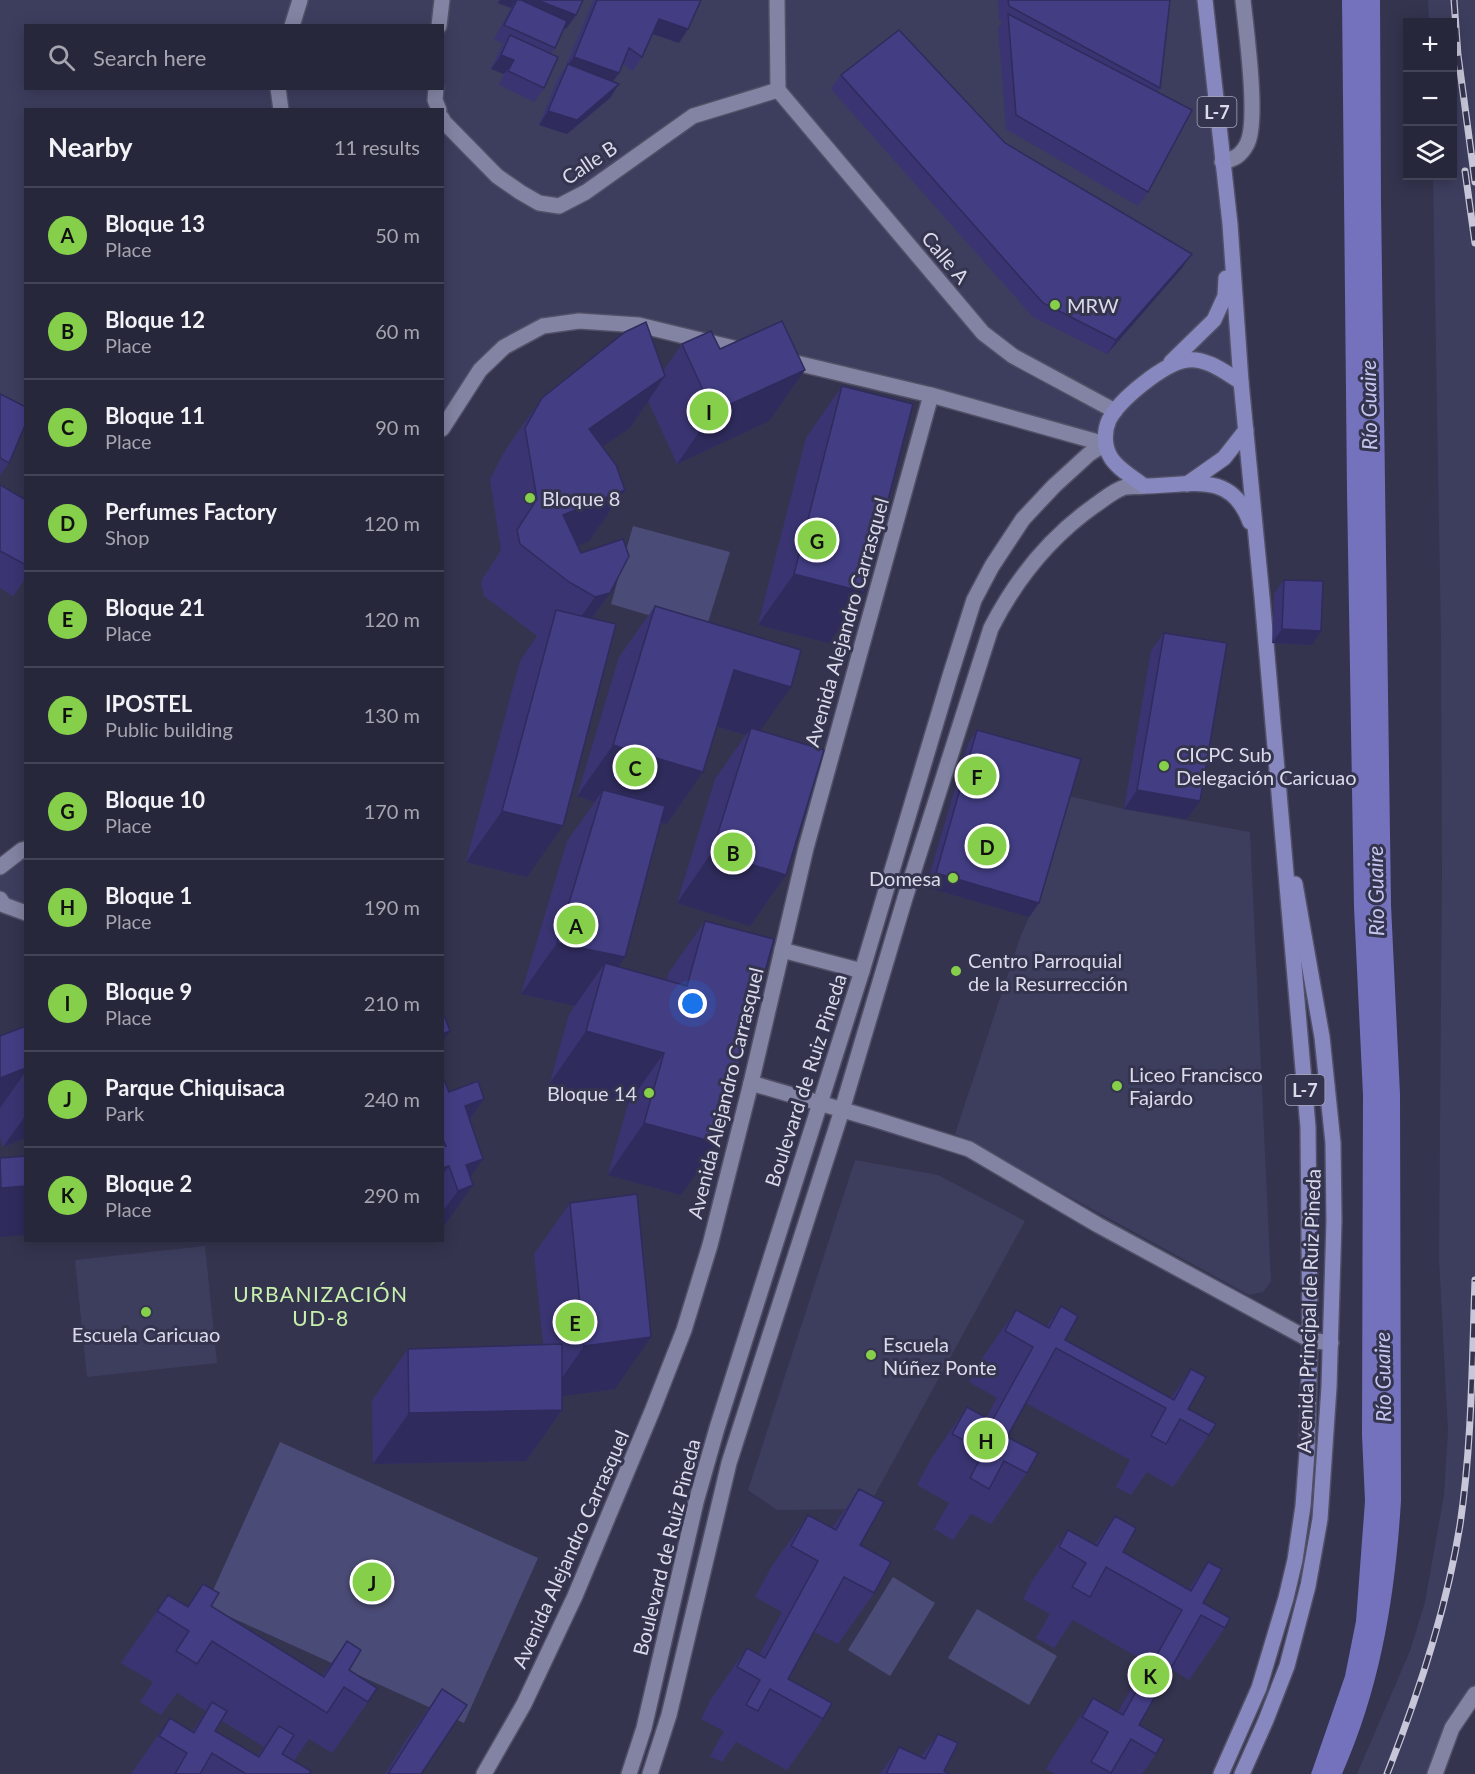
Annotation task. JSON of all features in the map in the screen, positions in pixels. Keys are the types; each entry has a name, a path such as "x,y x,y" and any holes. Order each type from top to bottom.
{"main road":[{"name":"L-7","path":"1205,0 1230,224 1246,430"},
{"name":"L-7","path":"1162,370 1214,320 1225,296 1230,224"},
{"path":"1241,382 1224,371 1194,360 1185,360 1162,370 1115,411 1108,423 1105,444 1110,457 1144,486 1187,484 1224,458 1246,430"},
{"name":"Avenida Principal de Ruiz Pineda","path":"1221,1774 1259,1688 1295,1560 1303,1506 1307,1452 1310,1340 1308,1127 1246,430"},
{"name":"Avenida Principal de Ruiz Pineda","path":"1187,484 1211,484 1230,491 1244,506 1257,542"},
{"name":"Avenida Principal de Ruiz Pineda","path":"1242,1774 1262,1731 1287,1666 1314,1557 1320,1519 1331,1343 1334,1182 1327,1081 1300,901 1284,841"}],"street":[{"path":"293,24 300,0"},
{"path":"439,24 442,0"},
{"path":"777,0 778,90"},
{"path":"1222,162 1237,158 1247,144 1253,123 1243,0"},
{"path":"278,90 280,108"},
{"path":"436,90 435,100 438,108"},
{"name":"Calle B","path":"444,122 497,176 539,203 559,207 586,192 693,116 778,90"},
{"name":"Calle A","path":"778,90 983,333 1012,356 1115,411"},
{"path":"444,426 480,370 504,347 543,326 579,321 639,325 931,395 1105,444"},
{"name":"Avenida Alejandro Carrasquel","path":"484,1774 524,1704 575,1596 680,1340 710,1245 806,848 843,708 931,395"},
{"name":"Boulevard de Ruiz Pineda","path":"629,1774 636,1757 705,1470 862,971 974,600 992,566 1023,519 1054,486 1089,454 1105,444"},
{"name":"Boulevard de Ruiz Pineda","path":"652,1770 669,1715 729,1463 842,1110 905,898 991,628 1004,601 1023,575 1062,531 1108,496 1125,487 1144,486"},
{"path":"0,867 24,850"},
{"path":"0,899 4,905 24,912"},
{"path":"782,950 862,971"},
{"path":"751,1083 969,1149 1098,1225 1310,1340 1331,1343"},
{"path":"1435,1774 1452,1728 1475,1694"},
{"path":"636,1757 652,1770 666,1774"}],"shaded area":[{"path":"0,0 1205,0 1246,430 1203,474 1144,486 1105,444 812,366 579,321 504,347 444,428 444,108 24,108 24,427 0,393"},
{"path":"1428,0 1475,0 1475,1694 1435,1774 1357,1774 1410,1651 1425,1602 1444,1495 1448,1432 1439,1258 1441,640 1433,180 1457,180 1457,18 1429,18"},
{"path":"633,526 730,552 705,632 611,604"},
{"name":"Liceo Francisco Fajardo","path":"1065,795 1124,809 1250,832 1271,1282 1263,1292 1249,1295 955,1134 1029,917"},
{"path":"24,850 24,912 0,899 0,867"},
{"name":"Escuela Núñez Ponte","path":"855,1160 938,1175 1025,1221 867,1509 777,1510 748,1490"},
{"name":"Escuela Caricuao","path":"205,1246 217,1363 87,1377 75,1260"},
{"path":"280,1442 538,1558 464,1723 206,1606"},
{"path":"893,1577 935,1603 890,1676 848,1650"},
{"path":"977,1609 1057,1656 1029,1705 948,1658"}],"water":[{"name":"Río Guaire","path":"1342,0 1380,0 1391,905 1400,1094 1401,1501 1390,1606 1367,1708 1342,1774 1311,1774 1345,1676 1356,1621 1365,1501 1362,1435 1363,1095 1354,907"}],"building":[{"path":"517,0 567,21 555,48 504,25"},
{"path":"537,0 583,0 576,15"},
{"path":"597,0 701,0 688,29 659,19 642,57 629,48 619,73 574,57"},
{"path":"1008,0 1170,0 1160,88 1009,6"},
{"path":"1008,14 1192,110 1148,192 1016,115"},
{"path":"899,30 1005,143 1192,254 1116,340 1043,303 841,75"},
{"path":"510,35 558,57 544,88 508,71 514,60 501,55"},
{"path":"568,64 619,84 577,120 548,111"},
{"path":"782,321 805,370 713,412 682,344 711,331 720,349"},
{"path":"646,322 665,376 589,429 616,465 625,490 563,515 581,553 623,539 629,556 610,593 595,597 569,582 520,544 517,530 537,499 525,428 542,398 625,332"},
{"path":"842,386 913,404 864,592 794,574"},
{"path":"0,394 24,406 24,428 9,463 0,458"},
{"path":"0,485 24,499 24,564 0,551"},
{"path":"1284,580 1323,581 1321,631 1282,629"},
{"path":"655,606 801,650 791,687 734,670 703,772 613,745"},
{"path":"556,610 616,624 563,826 502,811"},
{"name":"CICPC Sub Delegación Caricuao","path":"1164,633 1227,643 1200,801 1137,790"},
{"path":"751,728 824,750 786,875 712,852"},
{"path":"977,730 1081,759 1039,903 936,873"},
{"path":"603,790 665,806 625,957 557,943"},
{"path":"705,921 774,939 717,1143 644,1123 664,1053 586,1031 605,963 687,986"},
{"path":"444,1015 450,1031 444,1033"},
{"path":"24,1027 24,1069 0,1078 0,1036"},
{"path":"444,1080 449,1092 478,1081 484,1099 465,1106 483,1159 466,1165 473,1185 458,1191 449,1166 444,1167 444,1146 446,1146 444,1142"},
{"path":"24,1156 24,1186 1,1188 0,1158"},
{"path":"637,1194 651,1337 584,1346 570,1203"},
{"path":"1061,1306 1078,1316 1065,1340 1174,1400 1191,1369 1206,1377 1188,1409 1216,1424 1209,1435 1180,1419 1166,1444 1151,1436 1166,1408 1056,1348 1007,1437 1038,1453 1027,1473 1004,1461 989,1489 970,1478 984,1451 952,1434 967,1407 992,1421 1033,1347 1005,1331 1016,1310 1049,1328"},
{"path":"562,1344 562,1410 409,1413 408,1349"},
{"path":"859,1489 884,1502 860,1545 891,1562 874,1593 844,1577 788,1679 832,1703 823,1719 770,1689 758,1711 746,1705 760,1680 737,1667 747,1648 765,1658 818,1561 791,1546 808,1515 836,1530"},
{"path":"1115,1516 1136,1528 1123,1552 1191,1591 1208,1562 1222,1569 1203,1603 1230,1618 1225,1628 1201,1615 1139,1725 1164,1739 1156,1754 1131,1739 1111,1773 1091,1762 1108,1732 1082,1717 1093,1698 1123,1715 1182,1610 1106,1567 1090,1597 1072,1587 1086,1563 1059,1547 1068,1530 1097,1546"},
{"path":"203,1584 219,1593 211,1606 324,1677 347,1641 361,1650 349,1670 377,1688 368,1702 344,1687 327,1713 212,1641 197,1664 176,1651 189,1631 157,1611 168,1595 188,1607"},
{"path":"442,1689 467,1705 421,1774 388,1774"},
{"path":"212,1702 227,1711 215,1731 259,1757 279,1726 294,1735 282,1754 311,1771 309,1774 246,1774 212,1753 200,1774 175,1774 187,1753 159,1736 170,1718 194,1733"},
{"path":"938,1734 958,1743 944,1771 950,1774 886,1774 899,1747 925,1759"}],"railway":[{"path":"1454,0 1458,55 1475,182"},
{"path":"1465,171 1475,243"},
{"path":"1387,1774 1430,1652 1447,1588 1460,1525 1469,1434 1475,1280"}],"place":[{"name":"MRW","path":"1055,305"},
{"name":"Bloque 9","path":"709,411"},
{"name":"Bloque 8","path":"530,498"},
{"name":"Bloque 10","path":"817,540"},
{"name":"CICPC Sub Delegación Caricuao","path":"1164,766"},
{"name":"Bloque 11","path":"635,767"},
{"name":"IPOSTEL","path":"977,776"},
{"name":"Perfumes Factory","path":"987,846"},
{"name":"Bloque 12","path":"733,852"},
{"name":"Domesa","path":"953,878"},
{"name":"Bloque 13","path":"576,925"},
{"name":"Centro Parroquial de la Resurrección","path":"956,971"},
{"name":"Liceo Francisco Fajardo","path":"1117,1086"},
{"name":"Bloque 14","path":"649,1093"},
{"name":"Escuela Caricuao","path":"146,1312"},
{"name":"Bloque 21","path":"575,1322"},
{"name":"Escuela Núñez Ponte","path":"871,1355"},
{"name":"Bloque 1","path":"986,1440"},
{"name":"Parque Chiquisaca","path":"372,1582"},
{"name":"Bloque 2","path":"1150,1675"}],"district":[{"name":"URBANIZACIÓN UD-8","path":"321,1305"}]}
